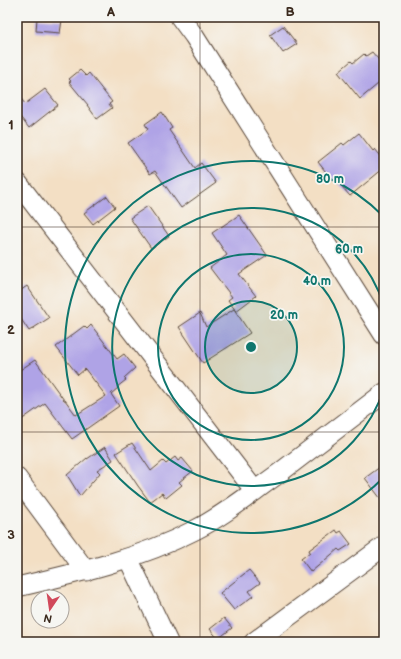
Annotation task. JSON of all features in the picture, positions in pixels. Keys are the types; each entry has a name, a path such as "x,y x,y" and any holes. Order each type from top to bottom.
{"street":[{"path":"180,17 194,36 384,335"},
{"path":"17,182 255,491"},
{"path":"17,587 86,571 128,558 196,530 255,491 384,393"},
{"path":"17,478 86,571"},
{"path":"254,642 384,546"},
{"path":"128,558 168,642"}],"building":[{"path":"37,18 62,20 60,33 36,31"},
{"path":"283,26 297,44 283,53 270,35"},
{"path":"372,52 384,66 384,79 360,99 338,72 351,61 353,63 364,54 366,56"},
{"path":"80,70 86,76 89,73 112,102 109,104 112,108 97,119 88,105 69,82 71,81 69,79"},
{"path":"45,89 58,105 29,128 17,113 17,93 25,104"},
{"path":"162,112 172,128 169,130 195,168 201,163 216,183 181,208 155,171 150,174 128,143 148,129 145,124"},
{"path":"359,133 373,151 375,149 384,160 384,168 350,196 335,179 333,181 318,162 342,143 344,145"},
{"path":"107,196 115,207 93,224 84,213"},
{"path":"148,206 169,236 151,248 130,218"},
{"path":"239,215 267,255 239,274 256,296 236,311 228,300 232,297 210,268 227,255 212,233"},
{"path":"27,286 49,318 29,331 17,313 17,293"},
{"path":"234,309 250,333 203,363 179,327 200,313 206,327"},
{"path":"91,325 117,359 124,354 135,368 124,378 126,380 111,394 119,406 72,439 45,403 17,423 17,372 35,360 76,415 106,396 85,369 78,375 56,347 84,326 87,329"},
{"path":"132,443 151,471 163,461 166,464 175,457 178,461 182,458 193,471 179,482 182,485 166,498 162,493 150,502 116,453"},
{"path":"105,447 113,460 97,470 100,473 80,496 67,475 87,458"},
{"path":"384,464 384,503 365,478"},
{"path":"336,530 338,533 341,531 351,544 340,551 338,549 311,572 301,559 310,552 309,550"},
{"path":"249,570 260,583 249,591 253,596 234,610 220,593"},
{"path":"224,618 232,628 218,639 210,629"}]}
